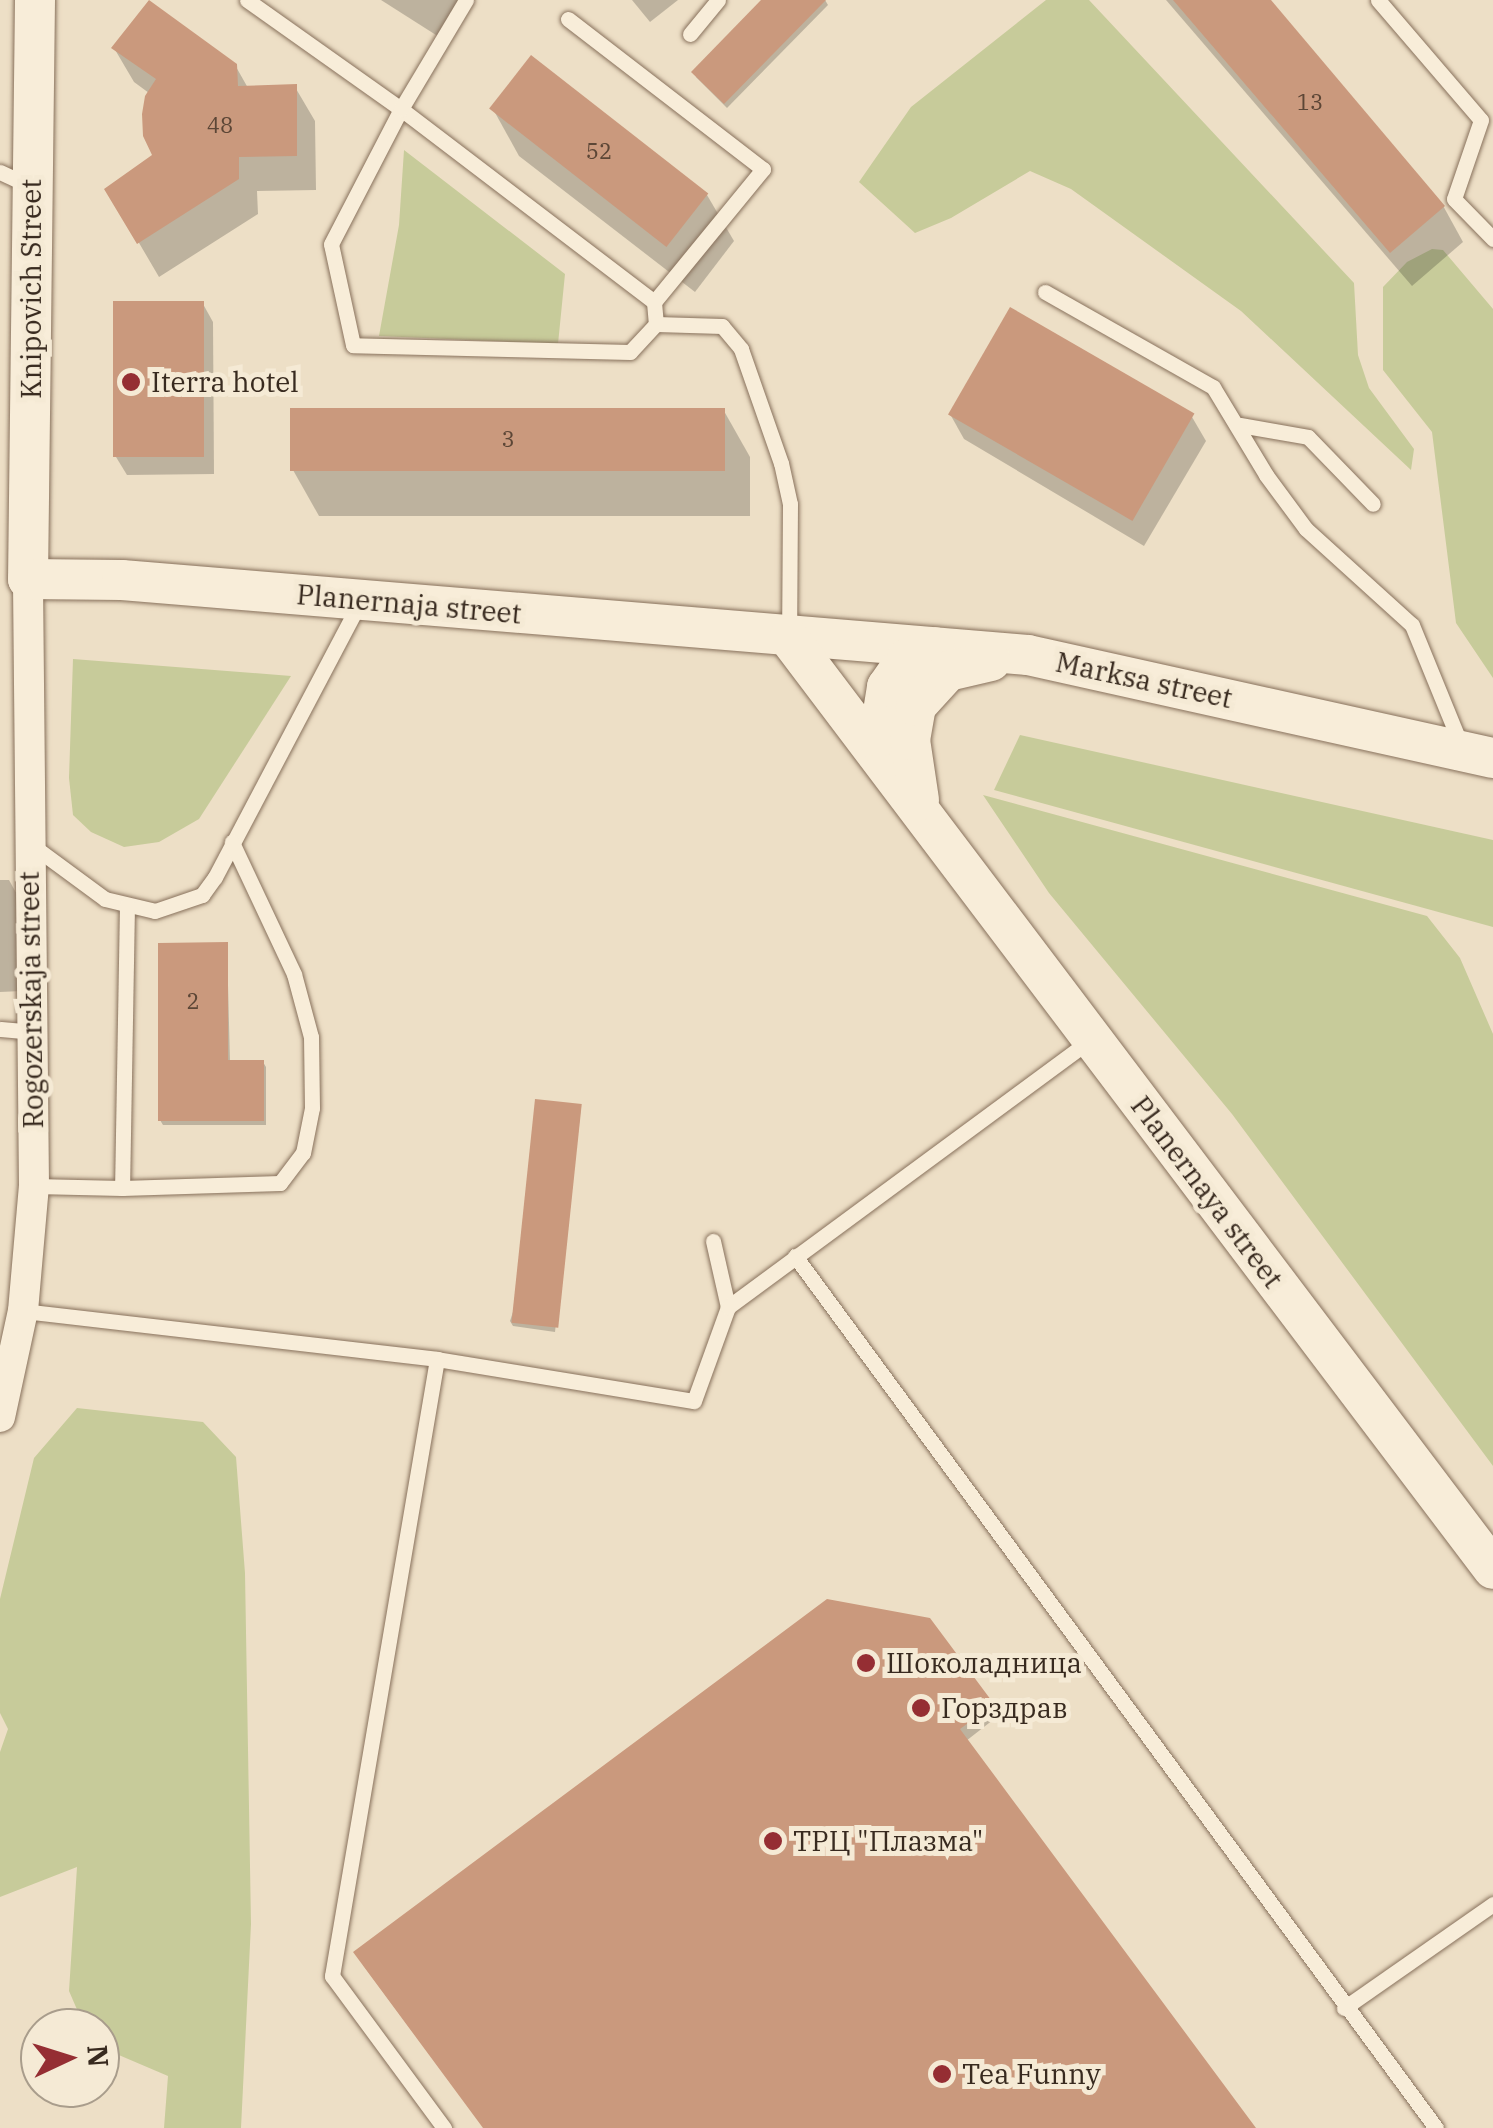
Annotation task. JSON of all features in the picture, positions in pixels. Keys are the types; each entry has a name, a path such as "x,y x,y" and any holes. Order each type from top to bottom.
{"main road":[{"name":"Knipovich Street","path":"28,579 15,179 36,0"},
{"name":"Planernaja street","path":"28,579 122,580 789,638"},
{"name":"Marksa street","path":"789,638 1028,655 1478,755"},
{"path":"789,638 896,776"},
{"path":"896,776 879,737 887,687 907,658 936,647"},
{"path":"922,813 910,740 916,706 948,671 1028,655"},
{"name":"Planernaya street","path":"896,776 1090,1040 1493,1570"}],"street":[{"name":"Rogozerskaja street","path":"0,1418 23,1311 34,1186 28,579"}],"lane":[{"path":"247,0 401,109 654,302"},
{"path":"466,0 401,109 331,244 353,344 630,352 656,324 654,302 763,168 568,19"},
{"path":"690,34 718,0"},
{"path":"1378,0 1481,120 1454,199 1493,239"},
{"path":"1045,292 1213,387 1240,425 1266,476 1306,529 1412,624 1478,755"},
{"path":"656,324 722,326 740,349 781,463 790,504 789,638"},
{"path":"1240,425 1308,437 1372,504"},
{"path":"30,844 105,899 156,911 202,895 362,599"},
{"path":"34,1186 122,1188 280,1183 304,1154 312,1108 311,1037 294,974 232,842"},
{"path":"122,1188 126,905"},
{"path":"0,1030 32,1032"},
{"path":"728,1307 1090,1040"},
{"path":"23,1311 437,1359 694,1401 728,1307 713,1241"},
{"path":"795,1256 1344,2008 1436,2128"},
{"path":"437,1359 332,1976 444,2128"},
{"path":"1344,2008 1493,1904"}],"green space":[{"path":"1046,0 1089,0 1354,283 1358,355 1369,388 1414,449 1411,470 1241,311 1071,189 1030,171 951,218 915,233 859,182 911,107"},
{"path":"404,150 565,274 558,344 379,336 399,225"},
{"path":"1432,249 1443,250 1493,309 1493,678 1456,623 1432,432 1383,370 1383,287 1407,262"},
{"path":"73,659 291,676 199,819 159,842 124,847 91,832 73,815 69,778"},
{"path":"1020,735 1493,840 1493,927 994,790"},
{"path":"983,795 1427,916 1460,958 1493,1034 1493,1466 1232,1114 1049,893"},
{"path":"77,1408 203,1422 236,1457 245,1573 251,1924 241,2128 164,2128 168,2076 120,2056 120,2008 76,2008 69,1991 77,1867 0,1897 0,1752 8,1729 0,1713 0,1599 34,1458"}],"building":[{"path":"149,0 237,64 238,86 297,84 297,156 239,157 239,179 137,244 104,189 152,155 143,136 142,114 145,96 156,79 111,48"},
{"path":"761,0 826,0 724,104 691,72"},
{"path":"1173,0 1271,0 1445,206 1390,253"},
{"path":"531,55 708,194 666,247 489,109"},
{"path":"113,301 204,301 204,457 113,457"},
{"path":"1010,307 1194,414 1132,521 948,414"},
{"path":"290,408 725,408 725,471 290,471"},
{"path":"228,942 228,1060 264,1060 264,1121 158,1121 158,943"},
{"path":"535,1099 582,1104 558,1328 511,1323"},
{"name":"ТРЦ \"Плазма\"","path":"827,1599 930,1618 994,1704 960,1729 1256,2128 483,2128 353,1952"}],"place":[{"name":"Iterra hotel","path":"131,382"},
{"name":"Шоколадница","path":"866,1663"},
{"name":"Горздрав","path":"921,1708"},
{"name":"ТРЦ \"Плазма\"","path":"773,1841"},
{"name":"Tea Funny","path":"942,2074"}]}
